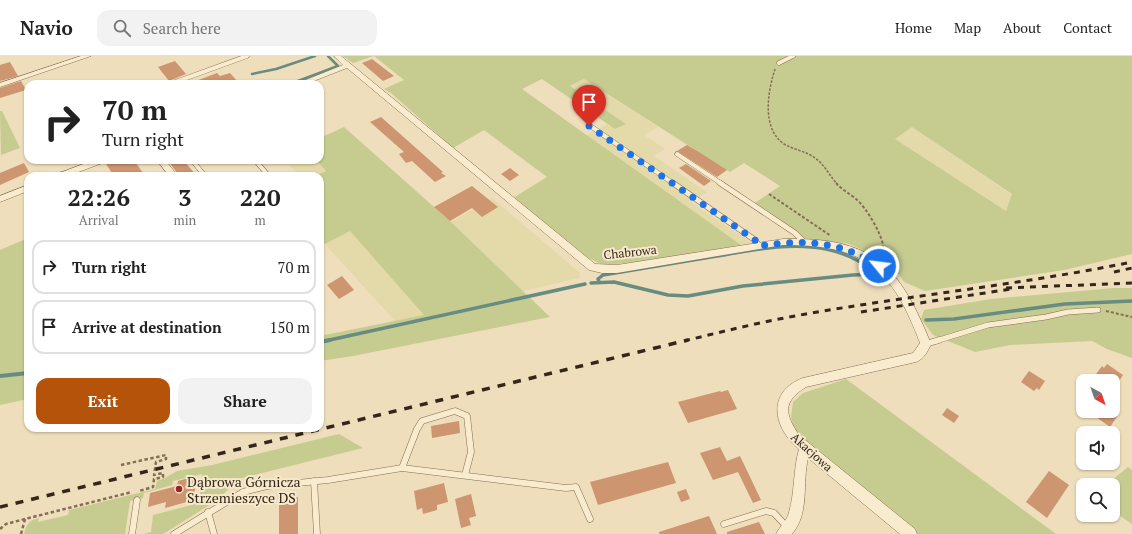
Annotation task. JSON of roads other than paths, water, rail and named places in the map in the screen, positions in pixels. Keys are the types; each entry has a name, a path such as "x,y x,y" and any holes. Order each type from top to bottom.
{"street":[{"path":"0,85 88,56"},
{"name":"Chabrowa","path":"337,56 592,267 602,269 617,268 783,242 804,242 838,247 858,254 879,266 886,272 913,311 926,344"},
{"path":"310,80 348,65"},
{"path":"70,172 92,164"},
{"path":"164,164 171,172"},
{"path":"0,198 24,189"},
{"name":"Akacjowa","path":"910,534 805,448 788,430 782,415 782,406 788,392 803,383 916,357 926,344"},
{"path":"786,531 799,502 801,463 805,448"}],"lane":[{"path":"181,80 247,56"},
{"path":"779,63 793,56"},
{"path":"589,126 755,240 759,246"},
{"path":"677,154 795,233 804,242"},
{"path":"196,164 202,172"},
{"path":"258,164 265,172"},
{"path":"926,344 988,325 1046,317 1068,312 1098,310"},
{"path":"402,468 417,429 422,421 455,411 467,416 471,452 465,475"},
{"path":"174,534 243,492 267,486 328,480 402,468 566,488 576,487 590,519"},
{"path":"314,481 316,534"},
{"path":"132,534 137,500"},
{"path":"724,524 766,511 774,513 786,531"},
{"path":"208,512 214,534"}],"waterway":[{"path":"252,74 276,69 315,56"},
{"path":"301,80 338,66 328,56"},
{"path":"591,283 614,282 668,295 688,296 743,286 877,274 860,261 847,255 826,249 799,246 744,251 603,275 598,279 599,282"},
{"path":"325,341 585,284"},
{"path":"926,320 954,319 1065,304 1132,301"},
{"path":"325,341 330,340"},
{"path":"0,376 24,373"}],"railway":[{"path":"684,341 806,314 1051,277 1132,262"},
{"path":"1114,272 1132,268"},
{"path":"1006,288 1132,283"},
{"path":"861,312 1011,289"},
{"path":"324,428 688,340"},
{"path":"0,507 309,432"}],"place":[{"name":"Dąbrowa Górnicza Strzemieszyce DS","path":"179,489"}]}
